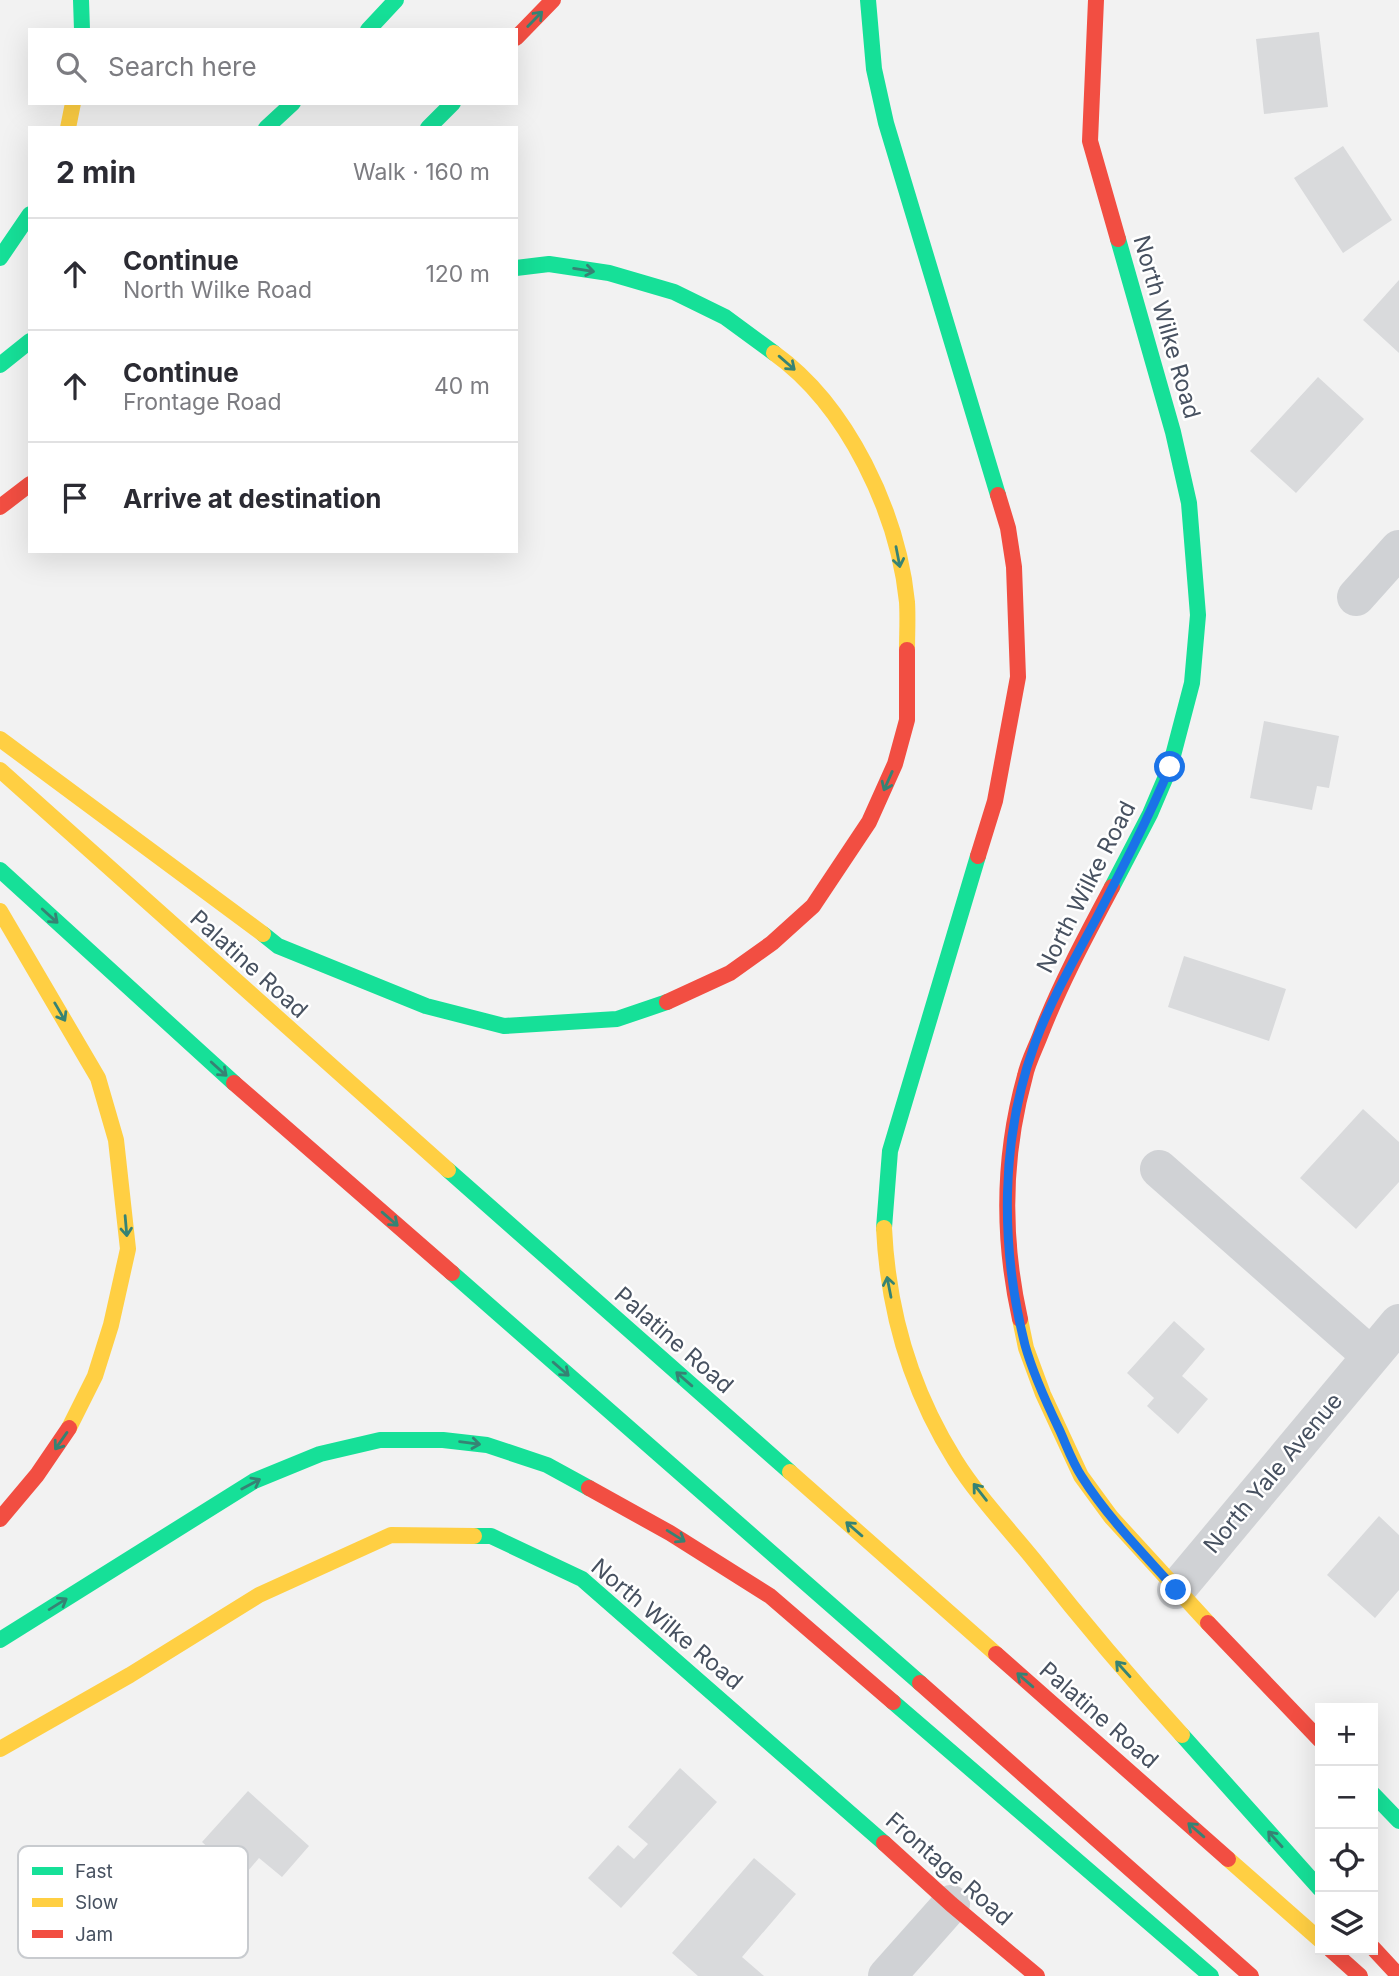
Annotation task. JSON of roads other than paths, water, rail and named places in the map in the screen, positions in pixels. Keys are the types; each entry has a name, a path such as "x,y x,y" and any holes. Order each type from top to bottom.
{"main road":[{"path":"81,0 82,28"},
{"path":"370,28 396,0"},
{"path":"518,36 553,0"},
{"path":"868,0 874,69 886,123 1008,528 1014,567 1018,641 1018,677 995,801 890,1151 884,1222 886,1271 894,1311 905,1355 918,1390 956,1462 1104,1649 1315,1883"},
{"name":"North Wilke Road","path":"1096,0 1090,141 1173,432 1189,503 1198,615 1192,683 1170,767 1150,814 1056,992 1025,1074 1011,1140 1007,1188 1009,1245 1015,1297 1026,1348 1055,1422 1081,1476 1111,1517 1176,1590"},
{"path":"68,126 73,105"},
{"path":"268,126 291,105"},
{"path":"430,126 451,105"},
{"path":"0,258 28,217"},
{"path":"0,739 278,946 426,1006 504,1026 617,1019 678,999 730,972 772,943 813,906 869,822 895,764 907,720 907,602 895,544 870,472 831,408 787,362 725,317 674,292 609,274 548,264 518,268"},
{"path":"0,365 28,343"},
{"path":"0,507 28,486"},
{"name":"Palatine Road","path":"0,770 301,1041 1315,1937"},
{"path":"0,870 250,1097 798,1574 1251,1976"},
{"path":"0,911 98,1078 116,1140 128,1249 111,1325 95,1376 67,1433 37,1475 0,1518"},
{"path":"0,1640 254,1481 320,1454 380,1440 443,1440 487,1446 547,1465 670,1532 769,1596 1211,1976"},
{"name":"North Wilke Road","path":"0,1749 130,1675 259,1595 391,1535 491,1536 582,1579 832,1796"},
{"path":"1176,1590 1315,1735"},
{"name":"Frontage Road","path":"832,1796 951,1904 1037,1976"},
{"path":"1378,1799 1399,1821"},
{"path":"1378,1953 1399,1976"},
{"path":"1337,1955 1360,1976"}],"street":[{"path":"1356,597 1399,549"},
{"path":"1159,1169 1370,1355"},
{"name":"North Yale Avenue","path":"1176,1590 1399,1323"},
{"path":"887,1976 951,1904"}]}
